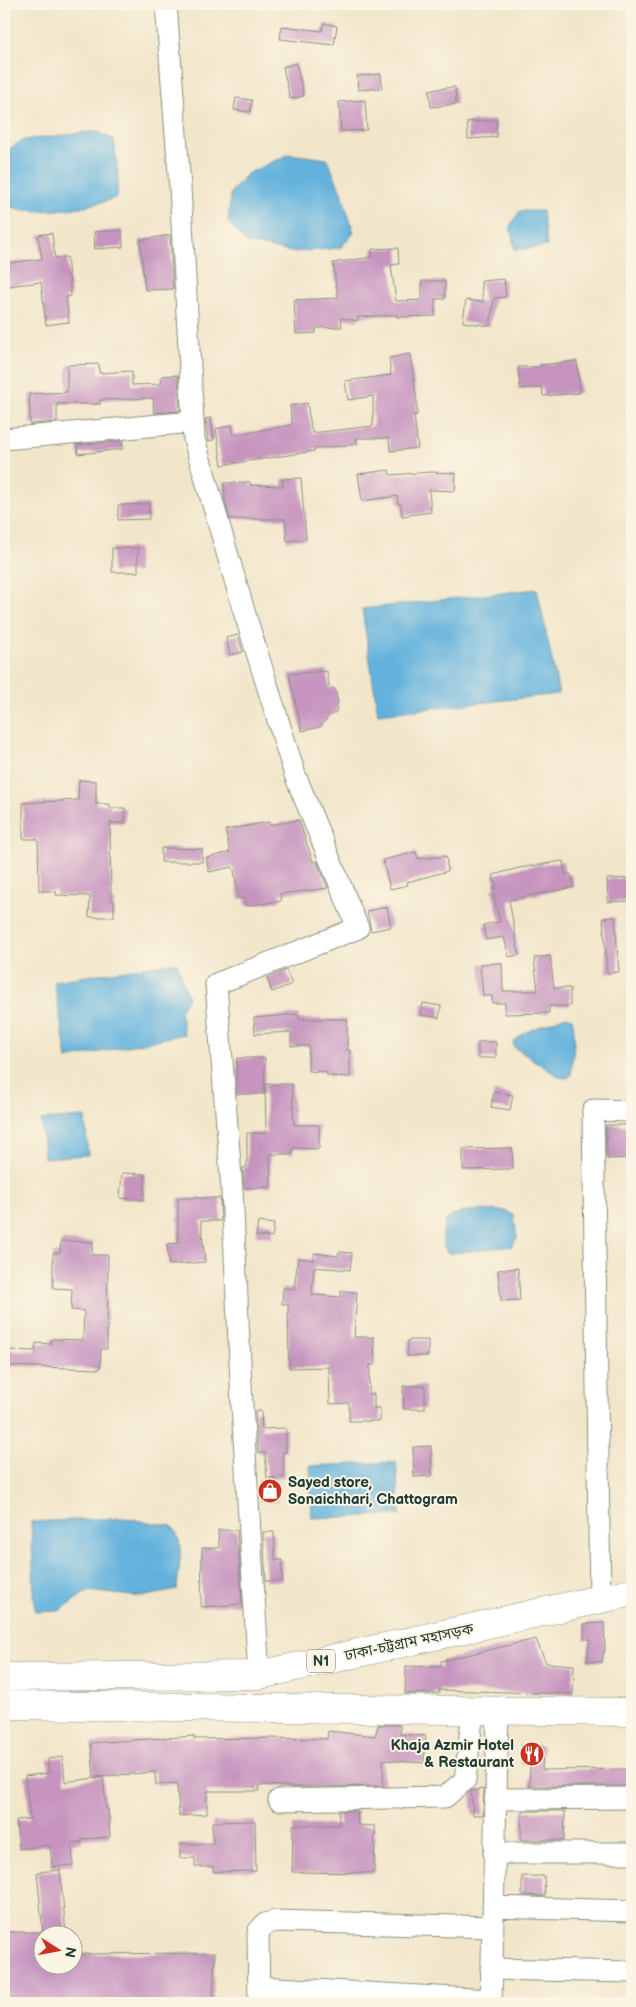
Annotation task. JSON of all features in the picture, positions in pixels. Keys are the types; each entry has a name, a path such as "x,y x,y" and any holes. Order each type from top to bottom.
{"highway":[{"name":"ঢাকা-চট্টগ্রাম মহাসড়ক","path":"4,1677 259,1675 632,1592"},
{"path":"4,1705 632,1712"}],"street":[{"path":"166,4 180,187 194,439 244,611 295,774 358,928 216,984 232,1190 242,1406 259,1675"},
{"path":"4,439 193,422"},
{"path":"600,1600 593,1110 632,1112"},
{"path":"485,1710 495,1799 493,1917 491,1969 491,2001 259,1995 258,1932 265,1924 276,1921 493,1917 632,1911"},
{"path":"279,1800 445,1797 465,1780 485,1710"},
{"path":"495,1799 632,1798"},
{"path":"494,1853 632,1853"},
{"path":"491,1969 632,1972"}],"water":[{"path":"97,131 114,140 118,174 117,197 79,207 47,211 32,211 10,206 9,149 24,140"},
{"path":"289,154 327,159 341,191 354,233 340,248 292,252 247,243 228,222 231,192 247,174"},
{"path":"520,211 542,211 547,246 515,250 510,226"},
{"path":"537,589 559,694 378,714 362,609"},
{"path":"177,962 188,998 180,1010 184,1034 67,1059 54,981"},
{"path":"566,1016 572,1018 574,1032 571,1075 567,1078 559,1077 514,1047 513,1042 526,1032"},
{"path":"85,1117 88,1155 44,1158 41,1120"},
{"path":"476,1210 506,1211 514,1215 517,1238 512,1246 453,1253 446,1251 443,1242 444,1228 448,1219 454,1215"},
{"path":"396,1462 400,1515 312,1518 310,1466"},
{"path":"124,1518 172,1526 179,1540 180,1548 177,1590 141,1597 88,1591 59,1611 35,1612 31,1522"}],"building":[{"path":"324,23 337,26 334,45 280,39 282,26 322,31"},
{"path":"296,63 304,96 290,99 283,67"},
{"path":"381,74 382,88 358,90 357,76"},
{"path":"455,87 456,104 431,107 429,90"},
{"path":"236,98 252,100 250,112 234,110"},
{"path":"365,100 367,130 341,131 339,102"},
{"path":"496,120 497,137 468,139 467,122"},
{"path":"122,230 123,247 95,249 94,232"},
{"path":"52,233 55,258 67,257 71,296 66,297 69,322 46,325 41,282 8,286 6,263 42,259 38,235"},
{"path":"170,235 173,289 145,290 140,240"},
{"path":"398,248 399,264 391,265 396,301 422,300 422,281 445,281 445,299 435,299 435,316 358,317 358,321 341,318 342,327 316,328 316,333 296,334 294,300 338,298 333,263 372,257 372,249"},
{"path":"504,279 506,297 494,298 490,326 463,322 466,300 483,302 481,281"},
{"path":"410,354 417,402 417,415 414,415 418,448 390,451 389,438 356,438 357,444 314,449 315,451 222,465 216,429 232,425 234,435 292,425 290,406 307,403 312,433 373,426 373,396 348,400 345,381 391,375 389,358"},
{"path":"577,361 580,393 543,396 542,387 520,389 518,367 540,367 540,365"},
{"path":"99,364 99,373 132,371 132,385 161,384 162,376 178,375 180,411 154,413 153,398 100,400 100,404 57,404 57,422 30,424 29,394 67,392 67,365"},
{"path":"211,418 214,440 208,441 205,419"},
{"path":"122,441 123,449 78,454 77,445"},
{"path":"389,470 390,475 431,472 456,473 455,491 429,490 431,512 402,516 401,504 398,504 397,496 362,501 358,474"},
{"path":"301,478 306,539 287,541 285,519 230,519 225,502 224,483 250,482 250,485 283,486 282,479"},
{"path":"149,504 149,519 118,520 118,505"},
{"path":"112,548 138,548 138,572 112,572"},
{"path":"238,635 243,652 230,655 226,638"},
{"path":"327,671 329,687 335,689 338,702 336,712 328,717 320,727 302,731 289,674"},
{"path":"79,780 96,781 96,804 110,804 110,808 125,808 125,823 110,823 111,901 114,901 114,917 89,917 90,896 56,895 56,891 39,891 38,839 23,839 23,803 78,800"},
{"path":"299,820 313,862 317,861 328,888 280,894 281,901 246,906 245,898 239,899 232,867 209,872 206,858 230,852 225,830 269,822 269,825"},
{"path":"161,848 202,849 202,862 161,862"},
{"path":"416,852 418,859 446,856 448,871 407,882 408,885 390,889 383,860"},
{"path":"563,861 565,875 571,874 574,887 509,900 519,955 509,957 504,937 486,940 483,925 500,922 492,889 496,888 493,875 519,868"},
{"path":"632,878 632,901 608,902 607,879"},
{"path":"387,907 391,927 371,931 367,911"},
{"path":"615,917 619,972 607,973 603,918"},
{"path":"550,956 554,988 570,988 570,1006 549,1006 549,1013 505,1014 505,1003 492,1003 492,996 483,996 480,964 502,963 503,991 538,991 534,958"},
{"path":"286,970 292,984 272,992 267,978"},
{"path":"423,1003 441,1006 439,1018 421,1015"},
{"path":"299,1014 299,1019 347,1019 347,1050 350,1050 350,1077 327,1076 327,1072 308,1071 309,1046 291,1046 291,1032 255,1034 254,1018"},
{"path":"478,1042 496,1042 496,1058 478,1058"},
{"path":"237,1058 265,1058 264,1094 237,1094"},
{"path":"265,1084 292,1084 294,1125 319,1125 319,1149 293,1148 293,1154 270,1154 271,1187 244,1188 243,1168 247,1167 247,1133 266,1133"},
{"path":"494,1092 513,1095 510,1110 491,1107"},
{"path":"606,1125 632,1125 632,1158 607,1159"},
{"path":"512,1148 513,1169 463,1170 463,1149"},
{"path":"122,1173 145,1174 144,1200 120,1198"},
{"path":"178,1198 220,1198 221,1221 201,1221 205,1262 169,1265 167,1244 178,1243"},
{"path":"258,1222 274,1224 272,1237 256,1236"},
{"path":"61,1241 93,1242 92,1255 108,1255 107,1349 101,1349 100,1369 5,1366 6,1350 35,1351 36,1343 51,1344 51,1339 83,1340 84,1311 71,1310 72,1289 53,1288 53,1253 60,1253"},
{"path":"339,1252 352,1253 350,1270 314,1267 312,1295 341,1297 341,1291 357,1292 354,1337 374,1337 375,1365 370,1365 369,1394 374,1394 374,1408 380,1408 380,1421 349,1421 349,1403 330,1404 329,1367 289,1368 288,1304 282,1304 283,1288 294,1289 298,1258 314,1260 314,1253 338,1256"},
{"path":"518,1268 520,1300 501,1301 498,1270"},
{"path":"408,1340 428,1340 428,1356 407,1356"},
{"path":"403,1386 425,1386 425,1409 404,1409"},
{"path":"255,1411 261,1411 262,1429 286,1428 286,1452 283,1452 284,1477 267,1478 265,1453 258,1453"},
{"path":"431,1446 432,1476 414,1477 413,1447"},
{"name":"Sayed store, Sonaichhari, Chattogram","path":"276,1480 277,1502 263,1502 263,1481"},
{"path":"218,1530 237,1530 242,1604 201,1607 202,1548 219,1548"},
{"path":"263,1532 274,1532 275,1560 282,1560 282,1581 266,1581"},
{"path":"604,1623 605,1651 602,1662 587,1661 590,1639 584,1639 584,1624"},
{"path":"536,1639 546,1663 574,1665 573,1694 439,1690 440,1693 405,1694 406,1666 441,1667 441,1661"},
{"path":"378,1725 400,1725 400,1734 426,1736 424,1763 383,1760 383,1786 287,1787 259,1785 259,1791 207,1791 207,1814 179,1816 177,1783 156,1785 155,1772 94,1777 91,1743 194,1736 194,1739 327,1739 328,1731 375,1736"},
{"path":"522,1745 543,1746 542,1770 632,1769 632,1786 529,1786 530,1765 522,1764"},
{"path":"63,1757 65,1782 103,1777 110,1837 82,1839 82,1842 72,1843 73,1865 52,1867 50,1845 19,1849 16,1820 30,1819 25,1776 49,1773 48,1759"},
{"path":"484,1789 483,1815 473,1815 471,1791"},
{"path":"339,1811 357,1811 358,1825 375,1826 374,1873 292,1872 293,1825 339,1825"},
{"path":"522,1811 565,1811 564,1840 521,1840"},
{"path":"255,1821 256,1871 213,1872 213,1867 195,1867 195,1858 180,1858 180,1844 213,1844 212,1822"},
{"path":"60,1870 65,1924 42,1924 37,1872"},
{"path":"522,1876 544,1876 545,1896 522,1895"},
{"path":"4,1932 32,1932 32,1974 82,1974 82,1954 215,1953 213,2003 4,2003"}],"place":[{"name":"Sayed store, Sonaichhari, Chattogram","path":"270,1491"},
{"name":"Khaja Azmir Hotel & Restaurant","path":"532,1754"}]}
